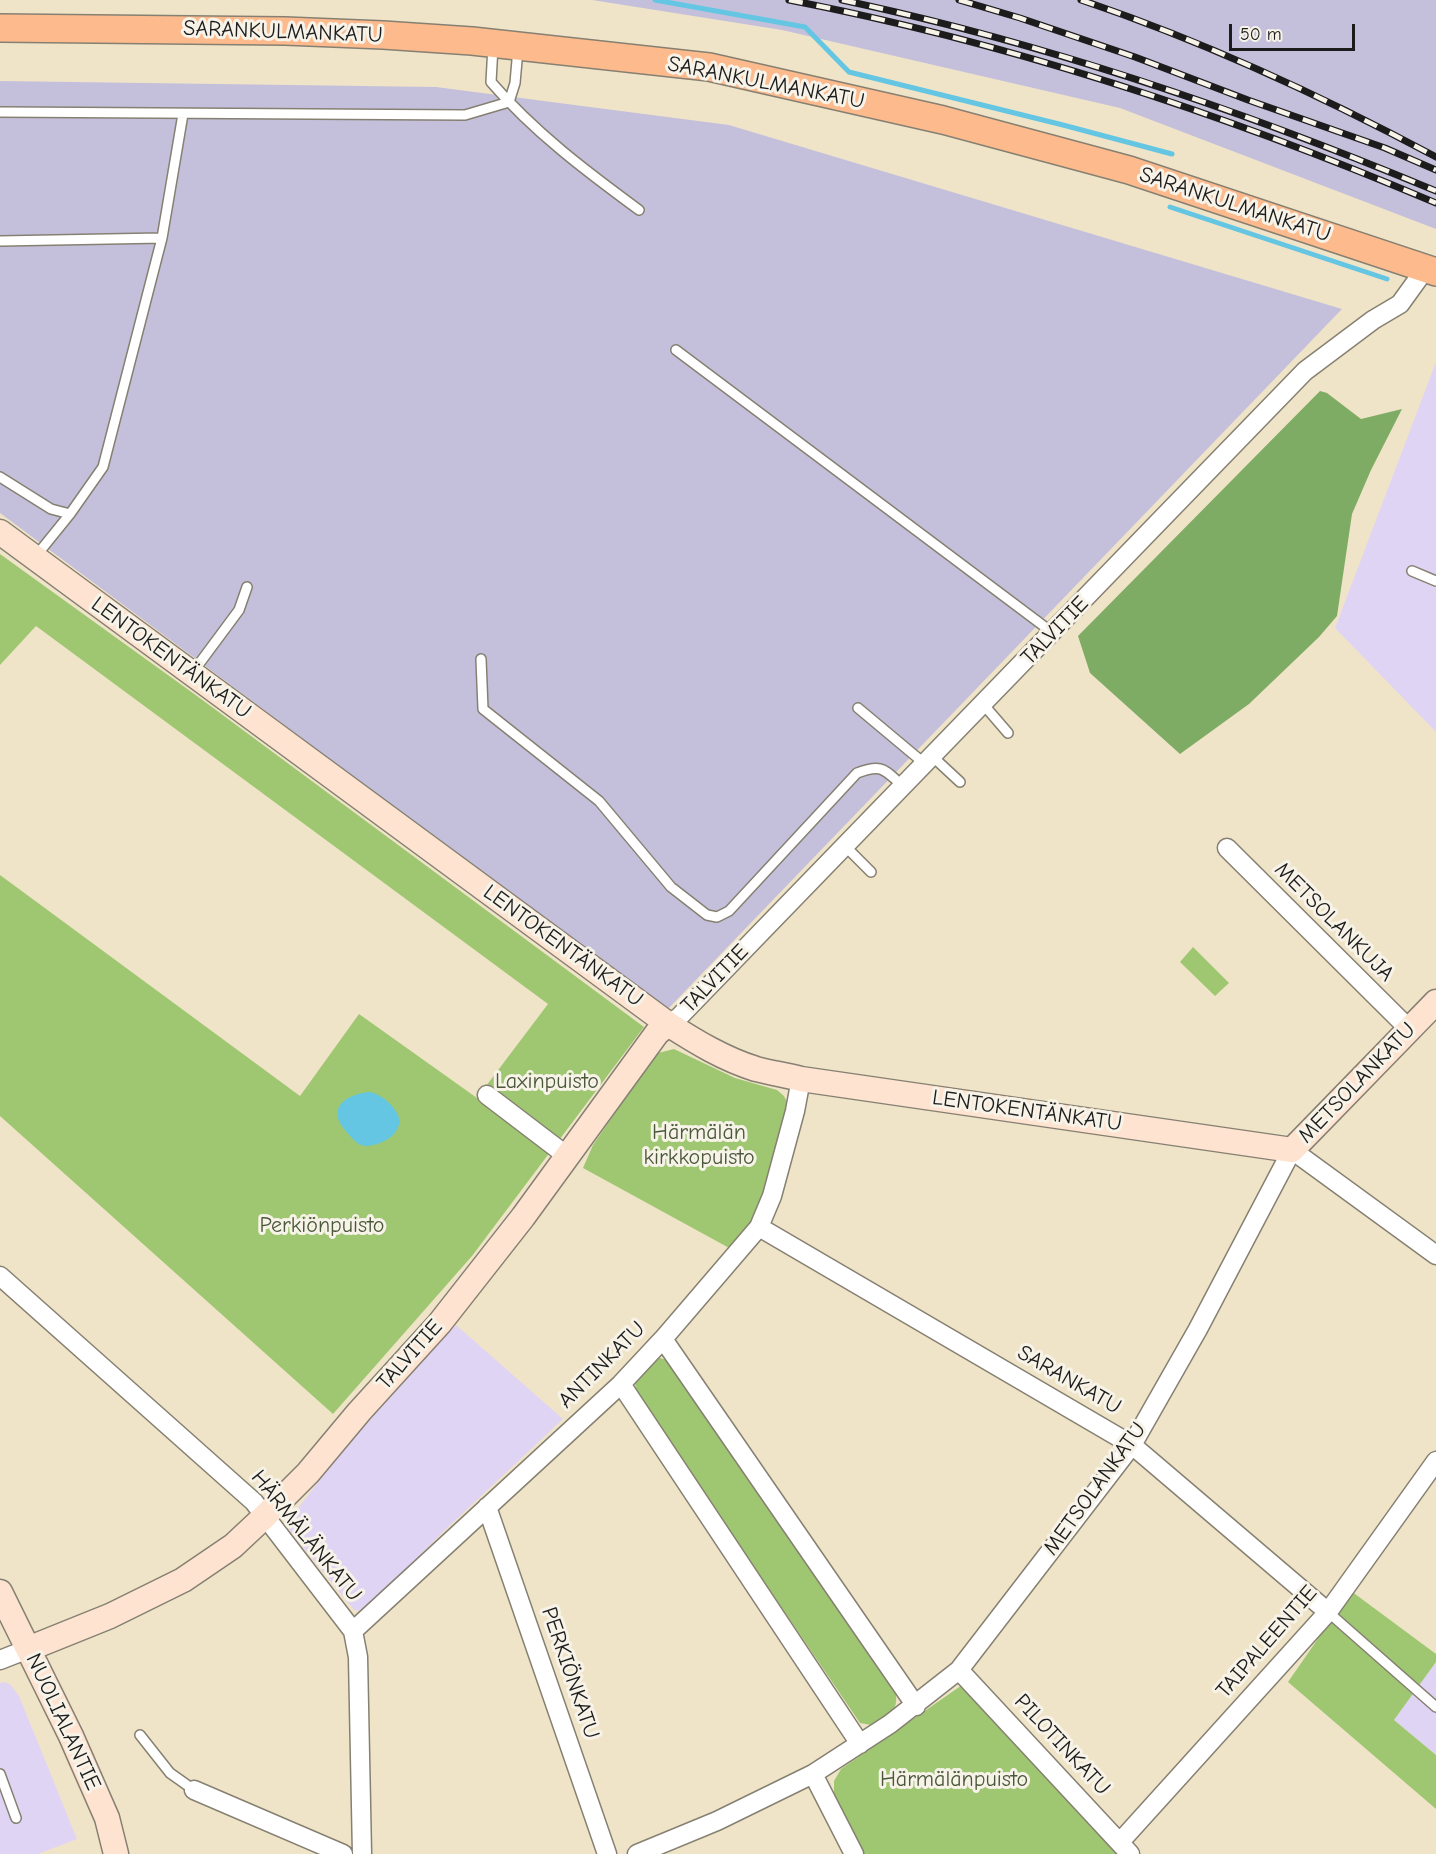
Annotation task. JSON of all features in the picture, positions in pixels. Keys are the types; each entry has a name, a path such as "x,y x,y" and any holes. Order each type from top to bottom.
{"main road":[{"name":"SARANKULMANKATU","path":"0,28 285,31 383,35 506,45 709,67 944,120 1129,170 1431,270"}],"street":[{"name":"TALVITIE","path":"0,1660 110,1616 183,1580 233,1546 264,1516 308,1473 359,1412 439,1324 509,1235 657,1033 679,1017 1305,371 1373,320 1400,304 1431,270"},
{"name":"LENTOKENTÄNKATU","path":"0,532 696,1043 756,1068 801,1079 1292,1150 1436,1255"},
{"name":"METSOLANKUJA","path":"1227,848 1409,1029"},
{"name":"METSOLANKATU","path":"637,1854 717,1821 813,1774 916,1706 959,1670 1132,1445 1198,1329 1292,1150 1436,1002"},
{"name":"ANTINKATU","path":"353,1631 621,1384 663,1339 759,1227 772,1196 795,1111 801,1079"},
{"path":"487,1095 567,1156"},
{"name":"SARANKATU","path":"759,1227 1132,1445 1328,1612"},
{"name":"HÄRMÄLÄNKATU","path":"0,1276 250,1498 353,1631 358,1657 362,1854"},
{"path":"663,1339 916,1706"},
{"path":"621,1384 860,1744"},
{"name":"TAIPALEENTIE","path":"1125,1848 1328,1612 1436,1461"},
{"name":"PERKIÖNKATU","path":"487,1507 607,1854"},
{"name":"NUOLIALANTIE","path":"0,1592 71,1736 107,1818 117,1854"},
{"name":"PILOTINKATU","path":"959,1670 1125,1848"},
{"path":"813,1774 854,1854"},
{"path":"194,1790 343,1854"}],"lane":[{"path":"506,45 515,83 509,102"},
{"path":"506,45 491,82 563,153 639,210"},
{"path":"0,112 465,115 509,102"},
{"path":"34,558 70,514 103,467 162,238 183,114"},
{"path":"0,241 162,238"},
{"path":"676,350 1053,633"},
{"path":"0,477 51,509 70,514"},
{"path":"1412,571 1436,580"},
{"path":"192,674 239,610 247,587"},
{"path":"481,659 483,709 599,801 671,887 707,915 717,917 729,911 857,773 872,767 883,769 903,786"},
{"path":"983,704 1008,733"},
{"path":"858,708 960,782"},
{"path":"845,846 871,872"},
{"path":"1328,1612 1436,1707"},
{"path":"140,1735 170,1773 194,1790"},
{"path":"0,1774 16,1818"}],"shaded area":[{"path":"592,0 1436,0 1436,229 1120,108 782,30"},
{"path":"0,81 436,87 729,125 1342,309 667,1010 0,513"},
{"path":"1436,362 1436,732 1335,628"},
{"path":"456,1325 563,1419 444,1531 368,1607 361,1611 354,1610 290,1531 288,1521 361,1427"},
{"path":"1436,1662 1436,1755 1394,1720"},
{"path":"0,1683 10,1684 19,1696 77,1839 38,1854 0,1854"}],"green space":[{"path":"1320,391 1327,393 1361,419 1402,409 1352,514 1337,616 1319,637 1249,704 1180,754 1090,673 1078,636"},
{"name":"Perkiönpuisto","path":"0,554 197,696 644,1027 472,1256 333,1414 0,1116 0,875 300,1096 359,1014 477,1098 548,1004 36,626 0,665"},
{"path":"1193,947 1229,983 1215,996 1180,962"},
{"name":"Härmälän kirkkopuisto","path":"674,1049 735,1078 777,1090 788,1104 767,1188 752,1220 731,1249 583,1168 593,1145 653,1058 658,1053"},
{"path":"657,1357 673,1362 896,1694 895,1706 886,1717 871,1725 860,1723 636,1393 635,1381"},
{"path":"1351,1591 1436,1654 1436,1662 1394,1720 1436,1755 1436,1809 1288,1682"},
{"name":"Härmälänpuisto","path":"965,1683 1123,1854 863,1854 834,1795 834,1781 841,1769"}],"water":[{"path":"370,1092 389,1103 400,1122 396,1132 389,1139 365,1146 357,1143 350,1136 340,1122 338,1109 347,1099"}],"waterway":[{"path":"655,0 805,27 849,72 1172,154"},
{"path":"1170,207 1387,279"}],"railway":[{"path":"789,0 954,37 1118,85 1278,140 1436,203"},
{"path":"842,0 994,37 1144,82 1291,133 1436,191"},
{"path":"959,0 1135,57 1385,148 1436,170"},
{"path":"1081,0 1172,33 1261,71 1350,112 1436,157"}],"park label":[{"name":"Laxinpuisto","path":"547,1082"}]}
